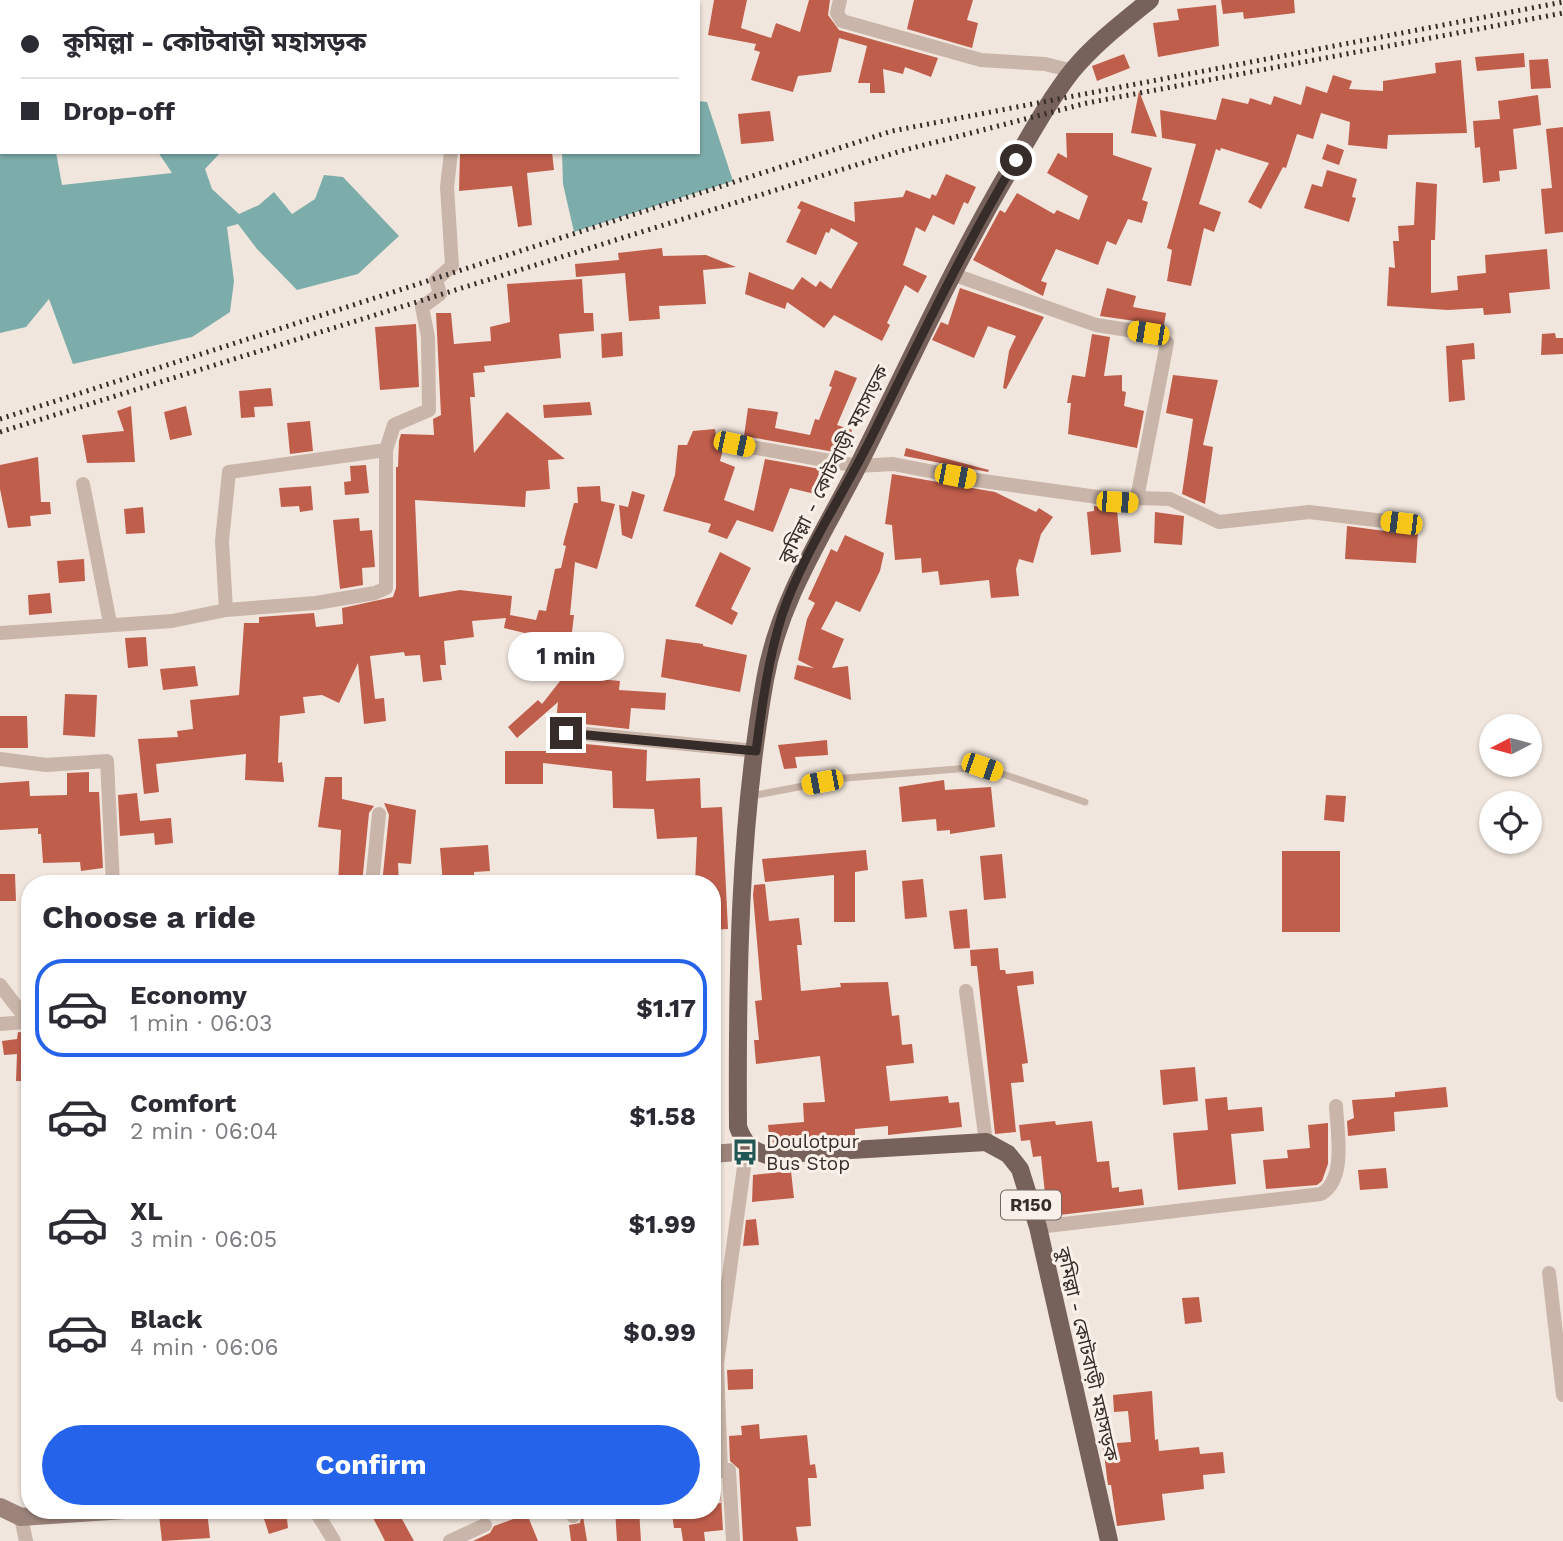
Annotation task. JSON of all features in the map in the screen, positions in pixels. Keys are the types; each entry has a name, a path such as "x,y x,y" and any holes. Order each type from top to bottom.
{"main road":[{"name":"কুমিল্লা - কোটবাড়ী মহাসড়ক","path":"747,1145 738,1127 737,1041 743,899 751,796 765,678 783,614 808,555 858,466 952,274 1041,116 1073,71 1102,40 1150,0"},
{"name":"কুমিল্লা - কোটবাড়ী মহাসড়ক","path":"986,1142 1008,1154 1020,1169 1038,1227 1109,1541"},
{"path":"747,1145 767,1155 986,1142"}],"street":[{"path":"840,0 837,13 842,21 907,37 981,60 1045,65 1073,71"},
{"path":"0,633 110,623 172,621 226,610 316,603 375,593 386,588 386,450 394,425 429,410 428,337 422,307 440,294 436,280 452,266 447,187 451,154"},
{"path":"734,444 858,466 893,464 976,480 1117,502 1133,502 1137,498 1167,342 1148,333 1096,325 952,274"},
{"path":"226,610 222,541 229,472 386,450"},
{"path":"83,485 110,623"},
{"path":"1137,498 1170,499 1219,522 1309,512 1401,523"},
{"path":"566,733 756,751"},
{"path":"0,759 46,765 107,761 113,875"},
{"path":"373,875 379,814"},
{"path":"0,985 21,1014"},
{"path":"966,991 986,1142"},
{"path":"0,1024 21,1023"},
{"path":"1038,1227 1321,1194 1328,1190 1335,1177 1339,1151 1336,1106"},
{"path":"721,1153 737,1152 747,1145"},
{"path":"721,1335 747,1145"},
{"path":"1549,1273 1563,1395"},
{"path":"721,1471 729,1470 733,1541"},
{"path":"0,1507 21,1517"},
{"path":"21,1519 26,1541"},
{"path":"321,1519 334,1541"},
{"path":"450,1541 485,1525"}],"lane":[{"path":"751,796 846,778 982,767 1085,802"}],"water":[{"path":"700,101 707,102 733,181 574,232 563,184 562,154 700,154"},
{"path":"0,154 56,154 62,185 172,173 159,154 219,154 205,169 212,189 239,214 259,205 274,192 292,214 315,199 324,175 343,177 399,236 358,274 297,290 257,249 238,224 227,227 234,281 230,312 192,337 73,364 49,299 26,327 0,333"}],"building":[{"path":"714,0 747,0 741,28 771,38 776,23 800,32 809,0 830,0 828,15 839,30 938,58 931,77 905,67 903,74 883,69 885,93 870,93 870,83 858,83 867,46 839,38 831,72 798,76 793,92 751,80 760,52 754,50 756,44 708,35"},
{"path":"914,0 973,0 967,20 978,23 972,48 907,29"},
{"path":"1221,0 1294,0 1295,13 1244,19 1243,12 1223,14"},
{"path":"1216,5 1219,46 1158,57 1153,23 1179,20 1177,9"},
{"path":"1524,53 1525,67 1477,71 1475,57"},
{"path":"1124,54 1130,68 1097,81 1092,66"},
{"path":"1548,59 1551,88 1531,89 1529,60"},
{"path":"1461,60 1467,133 1388,135 1387,149 1348,145 1350,122 1321,113 1313,139 1297,134 1286,168 1283,167 1261,209 1248,202 1269,163 1221,148 1220,151 1216,149 1199,204 1221,212 1214,232 1204,228 1191,286 1167,281 1172,250 1167,248 1196,144 1162,138 1160,110 1216,120 1222,98 1248,104 1250,98 1271,105 1274,96 1301,105 1306,86 1327,93 1333,75 1352,81 1349,89 1383,91 1383,81 1436,73 1435,63"},
{"path":"1139,91 1157,137 1131,133"},
{"path":"1538,95 1541,125 1513,129 1517,169 1499,171 1500,181 1483,183 1480,147 1475,148 1473,121 1500,119 1498,101"},
{"path":"770,111 774,141 741,144 738,114"},
{"path":"1563,127 1563,232 1545,234 1541,189 1552,188 1546,129"},
{"path":"1066,133 1113,133 1113,155 1152,168 1142,200 1148,202 1142,223 1128,219 1116,245 1107,241 1098,265 1056,249 1041,281 1047,283 1043,296 973,260 1000,210 1005,213 1017,193 1054,214 1057,210 1079,220 1088,196 1047,173 1058,153 1067,158"},
{"path":"1327,144 1344,150 1339,165 1322,159"},
{"path":"460,154 552,154 554,170 527,173 532,225 518,227 512,186 459,191"},
{"path":"1327,170 1357,179 1352,197 1356,198 1349,222 1304,208 1312,184 1322,187"},
{"path":"946,174 976,187 968,204 964,202 954,225 933,215 925,232 916,227 903,265 927,276 918,293 905,285 887,323 890,325 882,341 834,315 824,328 787,302 785,309 745,294 749,272 793,290 802,277 816,287 820,281 831,289 858,243 831,228 829,233 826,232 816,255 786,242 801,210 797,208 801,201 855,222 854,202 903,197 906,190 930,199 932,194 936,196"},
{"path":"1416,182 1437,184 1435,240 1431,240 1431,293 1458,290 1457,276 1486,273 1485,255 1547,249 1550,289 1509,293 1511,313 1484,315 1483,308 1448,310 1387,306 1389,267 1395,268 1393,241 1399,241 1398,226 1414,225"},
{"path":"662,248 663,256 706,255 736,267 703,270 706,304 659,306 660,319 629,321 625,273 576,277 575,264 619,260 618,253"},
{"path":"582,279 584,313 593,313 594,331 559,334 561,358 484,366 485,372 473,373 475,397 470,397 474,453 507,412 565,459 548,460 550,489 526,491 525,507 415,500 419,597 460,590 512,596 510,615 536,620 539,610 546,611 555,569 561,568 566,546 563,545 574,503 578,503 577,487 600,486 601,501 615,504 597,569 575,562 570,615 574,615 572,632 578,633 567,666 542,655 550,639 504,628 506,618 472,621 474,637 444,641 446,665 440,665 442,680 423,682 420,655 405,656 404,652 370,656 375,699 384,698 386,721 364,724 358,663 339,703 322,695 303,697 305,713 280,716 278,763 282,762 284,782 245,780 246,754 156,764 159,792 144,794 138,739 178,737 177,731 193,729 190,700 239,695 244,623 259,623 259,617 314,613 316,627 343,624 342,608 393,597 396,588 396,467 399,441 401,434 434,435 433,419 441,415 436,313 451,313 454,344 491,341 490,327 510,322 507,284"},
{"path":"960,288 1044,317 1006,389 1003,388 1009,351 1016,336 988,326 974,358 932,340 941,322 948,325"},
{"path":"1107,288 1136,296 1133,307 1166,313 1163,330 1149,323 1100,316"},
{"path":"416,324 419,387 380,390 375,327"},
{"path":"622,332 623,356 602,358 601,334"},
{"path":"1555,333 1556,338 1563,338 1563,354 1541,355 1542,334"},
{"path":"1092,334 1110,337 1104,376 1122,375 1122,391 1126,392 1124,406 1144,411 1137,448 1068,434 1071,403 1067,403 1072,375 1085,377"},
{"path":"1474,343 1475,359 1462,360 1465,400 1449,402 1446,346"},
{"path":"835,370 857,378 837,425 852,430 846,454 744,436 748,408 778,412 775,428 810,435 815,419 819,420 832,387 829,386"},
{"path":"1173,375 1218,380 1203,445 1213,447 1205,504 1182,494 1193,419 1166,413"},
{"path":"271,388 273,406 254,407 255,417 241,418 239,391"},
{"path":"590,402 592,415 544,418 543,405"},
{"path":"131,406 135,462 87,463 82,435 124,431 117,411"},
{"path":"186,406 192,435 170,440 164,412"},
{"path":"310,421 313,451 290,454 287,423"},
{"path":"715,429 717,444 724,446 720,461 735,467 724,500 754,511 765,459 820,469 815,494 790,488 773,532 737,520 727,539 708,532 711,524 663,511 675,475 678,445 687,445 693,431"},
{"path":"906,448 989,470 988,472 904,456"},
{"path":"38,457 41,502 50,502 51,514 30,516 31,526 8,528 0,489 0,465"},
{"path":"366,465 369,493 345,495 344,482 351,481 350,466"},
{"path":"892,474 995,492 1036,512 1039,508 1053,517 1041,534 1033,563 1019,559 1016,569 1019,596 991,598 989,580 940,585 938,571 922,573 921,558 895,560 892,525 885,524"},
{"path":"311,486 313,510 300,512 299,506 281,507 279,488"},
{"path":"632,491 645,495 632,539 622,535 619,505 628,507"},
{"path":"1094,506 1117,510 1121,552 1091,555 1087,512 1094,511"},
{"path":"143,507 145,533 126,534 124,509"},
{"path":"1155,512 1184,516 1182,545 1154,543"},
{"path":"359,518 360,531 372,530 375,567 362,568 363,585 340,589 333,520"},
{"path":"1347,526 1400,533 1418,531 1416,563 1345,559"},
{"path":"845,535 884,553 880,571 860,612 836,601 821,629 844,639 832,668 848,666 851,700 794,679 797,665 814,668 798,660 807,619 815,603 808,599 831,549 837,552"},
{"path":"720,552 751,568 731,609 738,613 732,625 695,606"},
{"path":"84,559 85,581 59,583 57,561"},
{"path":"50,593 52,613 29,615 28,595"},
{"path":"146,637 148,666 128,668 125,638"},
{"path":"666,639 703,644 747,655 740,692 661,677"},
{"path":"195,666 198,686 163,690 160,669"},
{"path":"564,676 620,681 619,690 666,693 665,710 631,708 629,729 566,722 559,726 557,735 565,742 647,750 646,781 700,778 701,808 722,807 728,929 721,929 721,875 695,875 697,837 657,839 654,809 613,808 612,771 543,763 543,784 505,784 505,751 553,751 558,702 517,738 508,727 538,700 542,704"},
{"path":"65,694 97,695 95,737 63,735"},
{"path":"0,716 27,716 28,748 0,748"},
{"path":"827,740 828,755 795,757 797,768 784,769 778,745"},
{"path":"89,772 89,792 99,792 103,868 81,871 80,862 43,863 41,834 38,834 38,828 0,830 0,783 29,781 30,796 67,795 67,773"},
{"path":"325,777 342,777 342,799 374,806 369,813 363,875 338,875 341,830 318,827"},
{"path":"944,780 945,790 991,787 995,827 950,834 950,830 937,831 936,819 902,822 899,787"},
{"path":"137,793 140,821 171,818 173,843 155,845 154,833 120,836 118,795"},
{"path":"1326,795 1346,796 1344,822 1324,820"},
{"path":"384,803 416,810 411,864 398,863 399,875 383,875 389,815"},
{"path":"488,845 490,871 474,872 474,875 442,875 440,848"},
{"path":"866,850 868,870 855,872 855,922 834,922 834,875 765,882 762,859"},
{"path":"1282,851 1340,851 1340,932 1282,932"},
{"path":"1002,854 1006,898 984,900 980,856"},
{"path":"0,874 15,874 16,901 0,901"},
{"path":"923,879 927,917 905,919 902,881"},
{"path":"765,884 769,921 799,918 802,945 797,945 801,991 841,987 840,983 888,982 892,1016 899,1015 902,1045 912,1044 914,1063 886,1066 890,1101 948,1096 949,1103 959,1102 962,1127 888,1135 888,1126 855,1129 855,1136 770,1143 768,1125 804,1122 803,1103 825,1102 820,1056 756,1064 754,1040 759,1040 755,1001 762,1000 753,895 754,885"},
{"path":"967,909 970,948 954,949 949,911"},
{"path":"998,948 1000,970 1005,970 1006,974 1033,971 1034,984 1017,986 1028,1063 1022,1064 1024,1082 1011,1083 1016,1132 995,1134 977,966 971,966 970,950"},
{"path":"18,1032 21,1032 21,1081 16,1081 17,1054 4,1055 2,1041 17,1039"},
{"path":"1195,1067 1198,1101 1163,1105 1160,1070"},
{"path":"1446,1087 1448,1107 1394,1112 1395,1131 1348,1136 1347,1121 1354,1118 1352,1100 1395,1097 1395,1092"},
{"path":"1227,1097 1228,1110 1262,1107 1264,1131 1231,1134 1236,1184 1178,1190 1173,1133 1208,1130 1205,1099"},
{"path":"1055,1121 1056,1125 1092,1121 1097,1162 1109,1161 1112,1188 1119,1187 1119,1192 1142,1189 1144,1205 1051,1216 1051,1212 1047,1212 1041,1156 1033,1157 1030,1140 1021,1141 1019,1125"},
{"path":"1328,1123 1328,1164 1322,1181 1317,1185 1266,1189 1263,1160 1288,1158 1287,1150 1310,1148 1308,1125"},
{"path":"1386,1168 1388,1188 1360,1190 1358,1170"},
{"path":"791,1171 794,1198 752,1202 753,1175"},
{"path":"756,1219 759,1245 743,1246 746,1220"},
{"path":"1199,1297 1202,1322 1185,1324 1182,1298"},
{"path":"753,1369 753,1389 728,1390 727,1370"},
{"path":"1152,1391 1155,1440 1158,1439 1159,1451 1199,1447 1200,1454 1223,1452 1225,1473 1203,1475 1204,1489 1162,1494 1165,1520 1117,1526 1103,1444 1131,1442 1128,1411 1114,1412 1113,1395"},
{"path":"759,1424 760,1439 807,1435 810,1465 815,1464 817,1478 808,1478 811,1526 796,1527 798,1541 743,1541 739,1469 730,1461 729,1436 742,1435 741,1426"},
{"path":"721,1497 723,1530 704,1532 705,1541 683,1541 681,1528 674,1528 673,1519 721,1519"},
{"path":"159,1519 208,1519 210,1538 162,1541"},
{"path":"264,1519 287,1519 288,1528 269,1534"},
{"path":"374,1519 402,1519 414,1541 385,1541"},
{"path":"513,1519 529,1519 538,1541 473,1541 490,1533 494,1526"},
{"path":"581,1519 583,1519 587,1541 571,1541 569,1525 580,1523"},
{"path":"616,1519 640,1519 641,1541 617,1541"}],"railway":[{"path":"0,419 892,131 1563,2"},
{"path":"0,432 901,151 1087,103 1563,13"}],"place":[{"name":"Doulotpur Bus Stop","path":"745,1152"}],"route":[{"path":"566,733 756,751 765,678 783,614 808,555 858,466 977,225 1016,160"}]}
